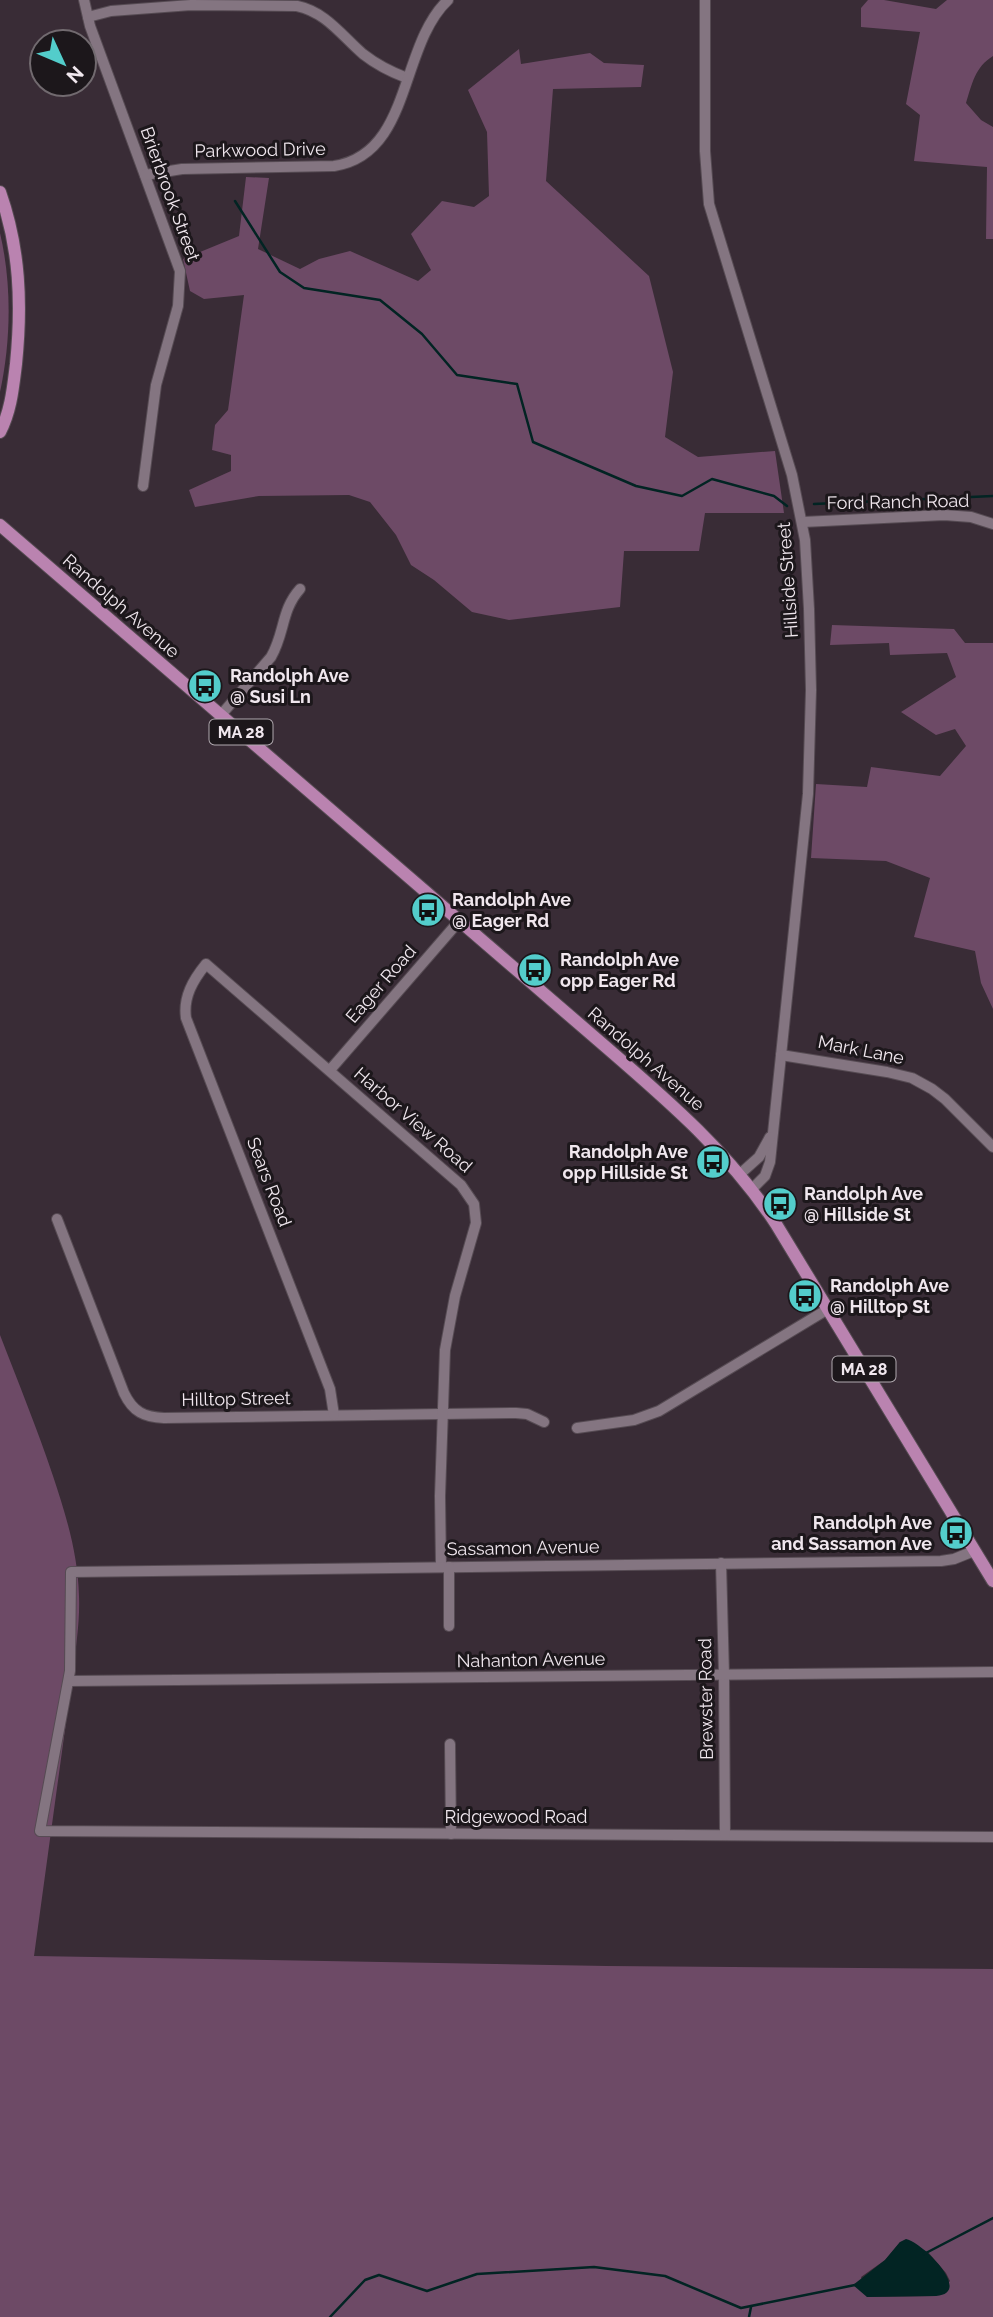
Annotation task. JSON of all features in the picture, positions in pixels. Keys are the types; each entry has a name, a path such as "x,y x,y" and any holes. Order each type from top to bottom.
{"main road":[{"path":"0,192 16,251 20,303 12,396 6,421 0,432"},
{"name":"Randolph Avenue","path":"0,525 680,1111 718,1149 752,1189 776,1224 993,1581"}],"street":[{"name":"Brierbrook Street","path":"84,0 88,18 177,258 181,278 177,306 158,377 143,486"},
{"name":"Parkwood Drive","path":"145,175 173,169 325,167 349,162 370,150 386,132 427,28 448,0"},
{"name":"Hillside Street","path":"705,0 705,151 709,204 785,451 803,522 808,584 811,676 809,770 794,939 768,1169 764,1178 752,1189"},
{"path":"88,18 119,10 191,5 297,6 322,16 379,65 407,78"},
{"name":"Ford Ranch Road","path":"803,522 944,515 971,517 993,524"},
{"path":"221,715 271,657 277,646 289,603 300,589"},
{"name":"Eager Road","path":"330,1070 460,920"},
{"name":"Harbor View Road","path":"206,964 461,1185 474,1204 475,1228 455,1296 444,1361 440,1496 449,1626"},
{"name":"Sears Road","path":"206,964 193,982 188,995 187,1018 330,1389 334,1415"},
{"name":"Mark Lane","path":"781,1055 912,1078 945,1099 993,1147"},
{"name":"Hillside Street","path":"740,1174 762,1153 774,1128"},
{"name":"Hilltop Street","path":"57,1219 124,1393 138,1413 164,1418 521,1413 544,1422"},
{"path":"578,1428 634,1420 659,1411 828,1309"},
{"name":"Sassamon Avenue","path":"69,1681 71,1572 948,1560 974,1550"},
{"name":"Brewster Road","path":"720,1563 724,1675 724,1835"},
{"name":"Nahanton Avenue","path":"69,1681 993,1672"},
{"name":"Ridgewood Road","path":"69,1681 40,1831 993,1837"},
{"path":"450,1744 451,1834"}],"shaded area":[{"path":"868,0 936,9 947,0 993,0 993,56 978,71 966,103 981,120 993,127 993,239 986,239 987,167 914,161 920,115 906,104 920,32 861,27 861,8"},
{"path":"519,49 521,64 590,53 604,63 644,65 641,87 553,89 546,181 649,276 673,372 665,437 698,457 775,451 784,513 705,513 699,551 624,551 620,607 509,620 472,612 434,580 411,565 396,535 370,502 349,495 259,496 195,507 189,490 231,471 231,455 212,450 215,425 228,410 244,295 204,299 190,291 183,259 239,236 246,177 269,178 258,249 300,269 319,259 350,251 418,281 431,270 411,234 442,201 474,207 489,196 487,132 468,90"},
{"path":"0,233 7,272 9,312 0,392"},
{"path":"832,625 954,629 965,643 993,643 993,1009 981,983 975,951 914,937 930,878 886,861 811,858 816,784 867,787 871,767 940,776 966,746 955,729 936,735 901,712 956,677 947,653 890,655 889,643 830,645"},
{"path":"0,1335 62,1505 74,1550 79,1596 73,1671 34,1956 607,1966 993,1969 993,2317 0,2317","holes":["900,2242 928,2252 950,2281 936,2296 867,2297 861,2277 885,2260"]},
{"path":"906,2239 923,2249 941,2268 950,2286 946,2293 936,2296 867,2297 853,2285 885,2260 900,2242"}],"waterway":[{"path":"235,201 280,272 304,288 380,300 422,334 457,375 517,384 533,442 636,486 682,496 712,479 774,496 787,506"},
{"path":"814,504 993,496"},
{"path":"924,2254 993,2218"},
{"path":"330,2317 365,2280 379,2275 427,2291 477,2274 594,2267 665,2276 741,2308 855,2285"},
{"path":"749,2317 751,2307"}],"place":[{"name":"Randolph Ave @ Susi Ln","path":"205,686"},
{"name":"Randolph Ave @ Eager Rd","path":"428,910"},
{"name":"Randolph Ave opp Eager Rd","path":"535,970"},
{"name":"Randolph Ave opp Hillside St","path":"713,1162"},
{"name":"Randolph Ave @ Hillside St","path":"780,1204"},
{"name":"Randolph Ave @ Hilltop St","path":"805,1296"},
{"name":"Randolph Ave and Sassamon Ave","path":"956,1533"}]}
